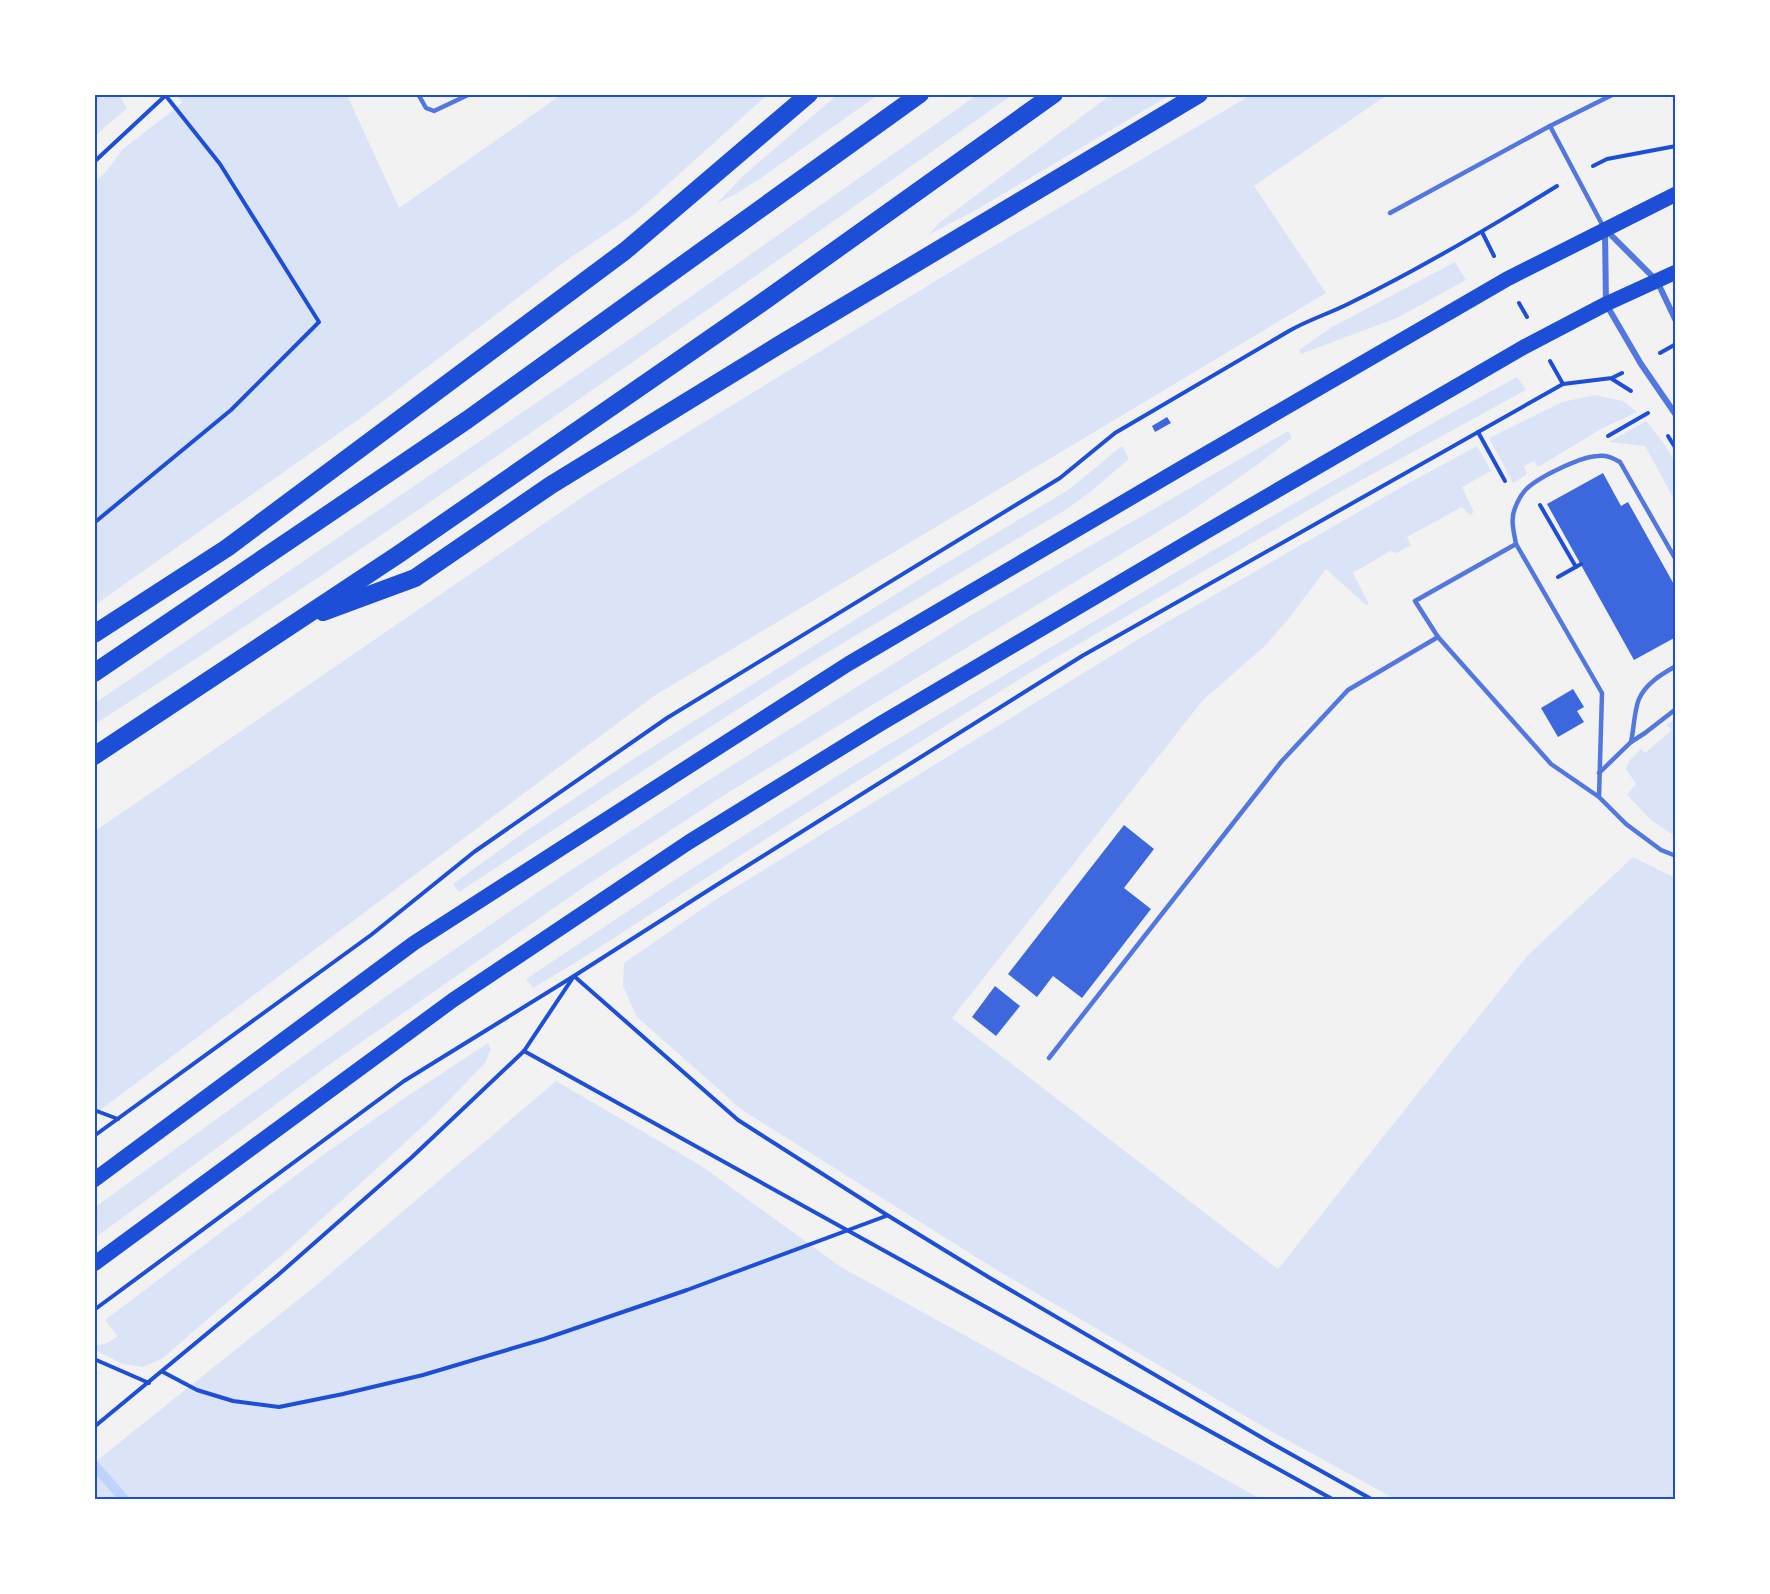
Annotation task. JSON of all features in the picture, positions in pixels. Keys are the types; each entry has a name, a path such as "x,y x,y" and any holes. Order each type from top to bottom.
{"highway":[{"path":"94,634 227,548 625,251 809,94"},
{"path":"94,673 467,420 920,94"},
{"path":"94,756 399,554 760,304 1054,94"},
{"path":"293,624 415,578 551,485 779,345 1199,94"}],"main road":[{"path":"94,1180 414,944 848,664 1507,279 1676,194"},
{"path":"94,1264 453,1000 688,842 921,700 1539,339 1606,304 1676,272"}],"street":[{"path":"1605,229 1657,281 1676,321"},
{"path":"1605,229 1606,304 1641,364 1676,415"}],"lane":[{"path":"418,94 426,108 434,111 470,94"},
{"path":"1390,213 1614,94"},
{"path":"1550,126 1605,229"},
{"path":"1599,797 1602,693 1516,544 1512,518 1518,500 1529,486 1574,462 1600,455 1612,457 1620,462 1676,560"},
{"path":"1516,544 1416,601 1438,638 1551,764 1599,797 1626,824 1662,850 1676,856"},
{"path":"1049,1058 1281,762 1348,690 1438,638"},
{"path":"1631,742 1639,699 1656,679 1676,666"},
{"path":"1599,773 1631,742 1676,709"}],"path":[{"path":"94,162 166,95 220,164 319,322 231,410 94,523"},
{"path":"94,1136 371,935 474,852 667,717 1060,478 1115,433 1296,327 1347,305 1482,232 1576,175 1607,159 1676,146"},
{"path":"1482,232 1563,384"},
{"path":"95,1310 404,1081 1082,656 1563,384 1612,378 1641,364"},
{"path":"1478,432 1508,487 1518,500"},
{"path":"1538,500 1576,567"},
{"path":"94,1427 278,1275 411,1158 524,1051 574,976"},
{"path":"574,976 738,1120 887,1215 1261,1437 1373,1500"},
{"path":"524,1051 1334,1500"},
{"path":"94,1110 118,1119"},
{"path":"163,1372 197,1390 233,1401 279,1407 343,1394 423,1375 544,1339 687,1290 887,1215"},
{"path":"94,1359 149,1383"}],"shaded area":[{"path":"95,94 119,95 127,108 95,136"},
{"path":"838,94 878,95 761,178 717,203 743,176"},
{"path":"1112,94 1170,95 976,210 928,235 939,223"},
{"path":"177,95 347,95 399,208 561,95 767,95 635,214 567,260 362,417 95,605 95,181 104,174 123,149 182,103"},
{"path":"977,95 1012,95 442,494 95,724 95,703 636,335"},
{"path":"1251,95 1387,95 1254,186 1326,293 654,696 95,1114 95,831 593,490 965,263"},
{"path":"1455,262 1466,280 1397,318 1301,354 1299,350 1332,327"},
{"path":"1517,377 1526,390 1336,494 1031,672 533,988 526,979 679,877 856,764 1193,562"},
{"path":"1595,395 1623,401 1637,412 1601,429 1538,467 1534,461 1524,466 1527,474 1513,483 1489,438 1562,402"},
{"path":"1646,421 1675,462 1675,501 1645,446 1609,442"},
{"path":"1288,431 1292,438 1187,514 729,792 587,885 333,1062 95,1238 95,1207 388,995 547,886 701,785 968,617"},
{"path":"1122,446 1129,459 1067,509 818,658 459,892 453,884 523,833 635,758 923,577 1068,490"},
{"path":"1477,446 1491,471 1462,487 1474,512 1470,515 1462,507 1407,537 1411,545 1396,553 1390,551 1353,573 1369,604 1366,605 1326,569 1265,646 1203,700 952,1018 1278,1269 1528,955 1633,857 1675,878 1675,1499 1395,1499 1276,1434 995,1269 742,1110 637,1017 623,986 624,963 715,900 1155,629"},
{"path":"1675,719 1675,836 1652,821 1627,795 1636,784 1626,769 1629,761 1641,749 1645,753 1672,730 1667,725"},
{"path":"488,1043 491,1049 485,1063 434,1116 290,1248 163,1358 143,1367 123,1364 95,1350 95,1344 110,1342 118,1336 105,1320 323,1155"},
{"path":"556,1081 700,1165 841,1267 1261,1499 95,1500 95,1462 314,1287"}],"building":[{"path":"1167,417 1171,423 1155,432 1152,426"},
{"path":"1603,473 1621,506 1628,502 1676,588 1676,637 1634,660 1547,504"},
{"path":"1573,689 1584,707 1577,711 1584,722 1558,737 1541,708"},
{"path":"1124,825 1154,849 1124,888 1151,909 1082,998 1053,976 1037,997 1008,974"},
{"path":"995,986 1020,1006 996,1036 972,1017"}],"waterway":[{"path":"94,1465 125,1500"}]}
